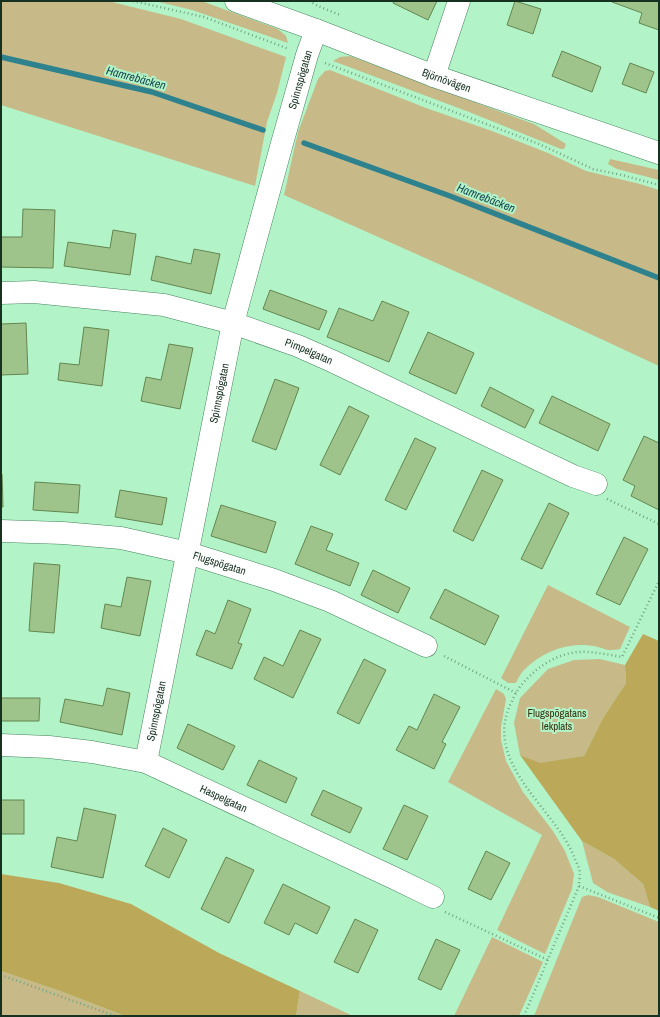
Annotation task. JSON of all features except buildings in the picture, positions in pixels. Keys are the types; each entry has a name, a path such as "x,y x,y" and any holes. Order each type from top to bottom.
{"street":[{"name":"Björnövägen","path":"236,1 316,30 434,76 659,153"},
{"path":"434,76 459,1"},
{"name":"Spinnspögatan","path":"146,762 233,323 307,55 316,30"},
{"name":"Pimpelgatan","path":"1,293 34,292 164,305 233,323 298,346 332,361 573,476 596,484"},
{"name":"Flugspögatan","path":"1,531 63,533 121,538 188,553 274,580 330,601 426,646"},
{"name":"Haspelgatan","path":"1,745 49,747 85,751 146,762 433,897"}],"path":[{"path":"133,1 204,18 307,55 339,69 539,144 593,169 659,185"},
{"path":"596,484 606,498 659,524"},
{"path":"524,1016 579,886 580,873 572,850 559,829 520,780 507,750 504,739 507,710 522,684 537,668 550,660 577,652 622,656 659,581"},
{"path":"426,646 516,693"},
{"path":"579,886 659,918"},
{"path":"433,897 441,910 548,960"},
{"path":"1,975 115,1016"}],"green space":[{"path":"1,1 108,1 181,19 286,57 277,93 267,122 255,186 1,105"},
{"path":"155,1 201,1 278,29 286,36 288,43 192,10"},
{"path":"350,56 534,124 566,144 564,149 333,61 340,57"},
{"path":"330,70 426,108 492,131 548,153 586,171 659,190 659,366 470,278 284,195 298,132 318,79 325,71"},
{"path":"610,159 659,170 659,180 617,169 608,164"},
{"path":"548,585 630,627 620,649 608,650 583,645 564,647 547,653 531,664 519,676 516,683 508,683 501,678"},
{"name":"Flugspögatans lekplats","path":"600,659 625,665 626,683 603,718 584,756 540,764 520,755 514,723 520,698 548,669 574,660"},
{"path":"496,689 504,694 506,699 501,727 501,740 506,761 523,792 553,831 565,851 574,874 572,889 545,954 497,930 542,835 448,782"},
{"path":"582,841 614,859 643,884 650,907 607,892 593,883"},
{"path":"588,895 598,897 659,922 659,1016 534,1016 582,897"},
{"path":"492,937 543,962 519,1016 454,1016"},
{"path":"1,971 60,991 125,1016 1,1016"},
{"path":"300,991 353,1016 296,1016"}],"shaded area":[{"path":"643,634 659,641 659,911 650,907 643,884 614,859 582,841 520,755 540,763 584,756 603,718 626,683 625,665"},
{"path":"1,874 59,883 131,904 219,953 300,991 296,1016 125,1016 60,991 1,971"}],"waterway":[{"name":"Hamrebäcken","path":"1,57 152,92 263,130"},
{"name":"Hamrebäcken","path":"304,143 450,196 659,278"}]}
